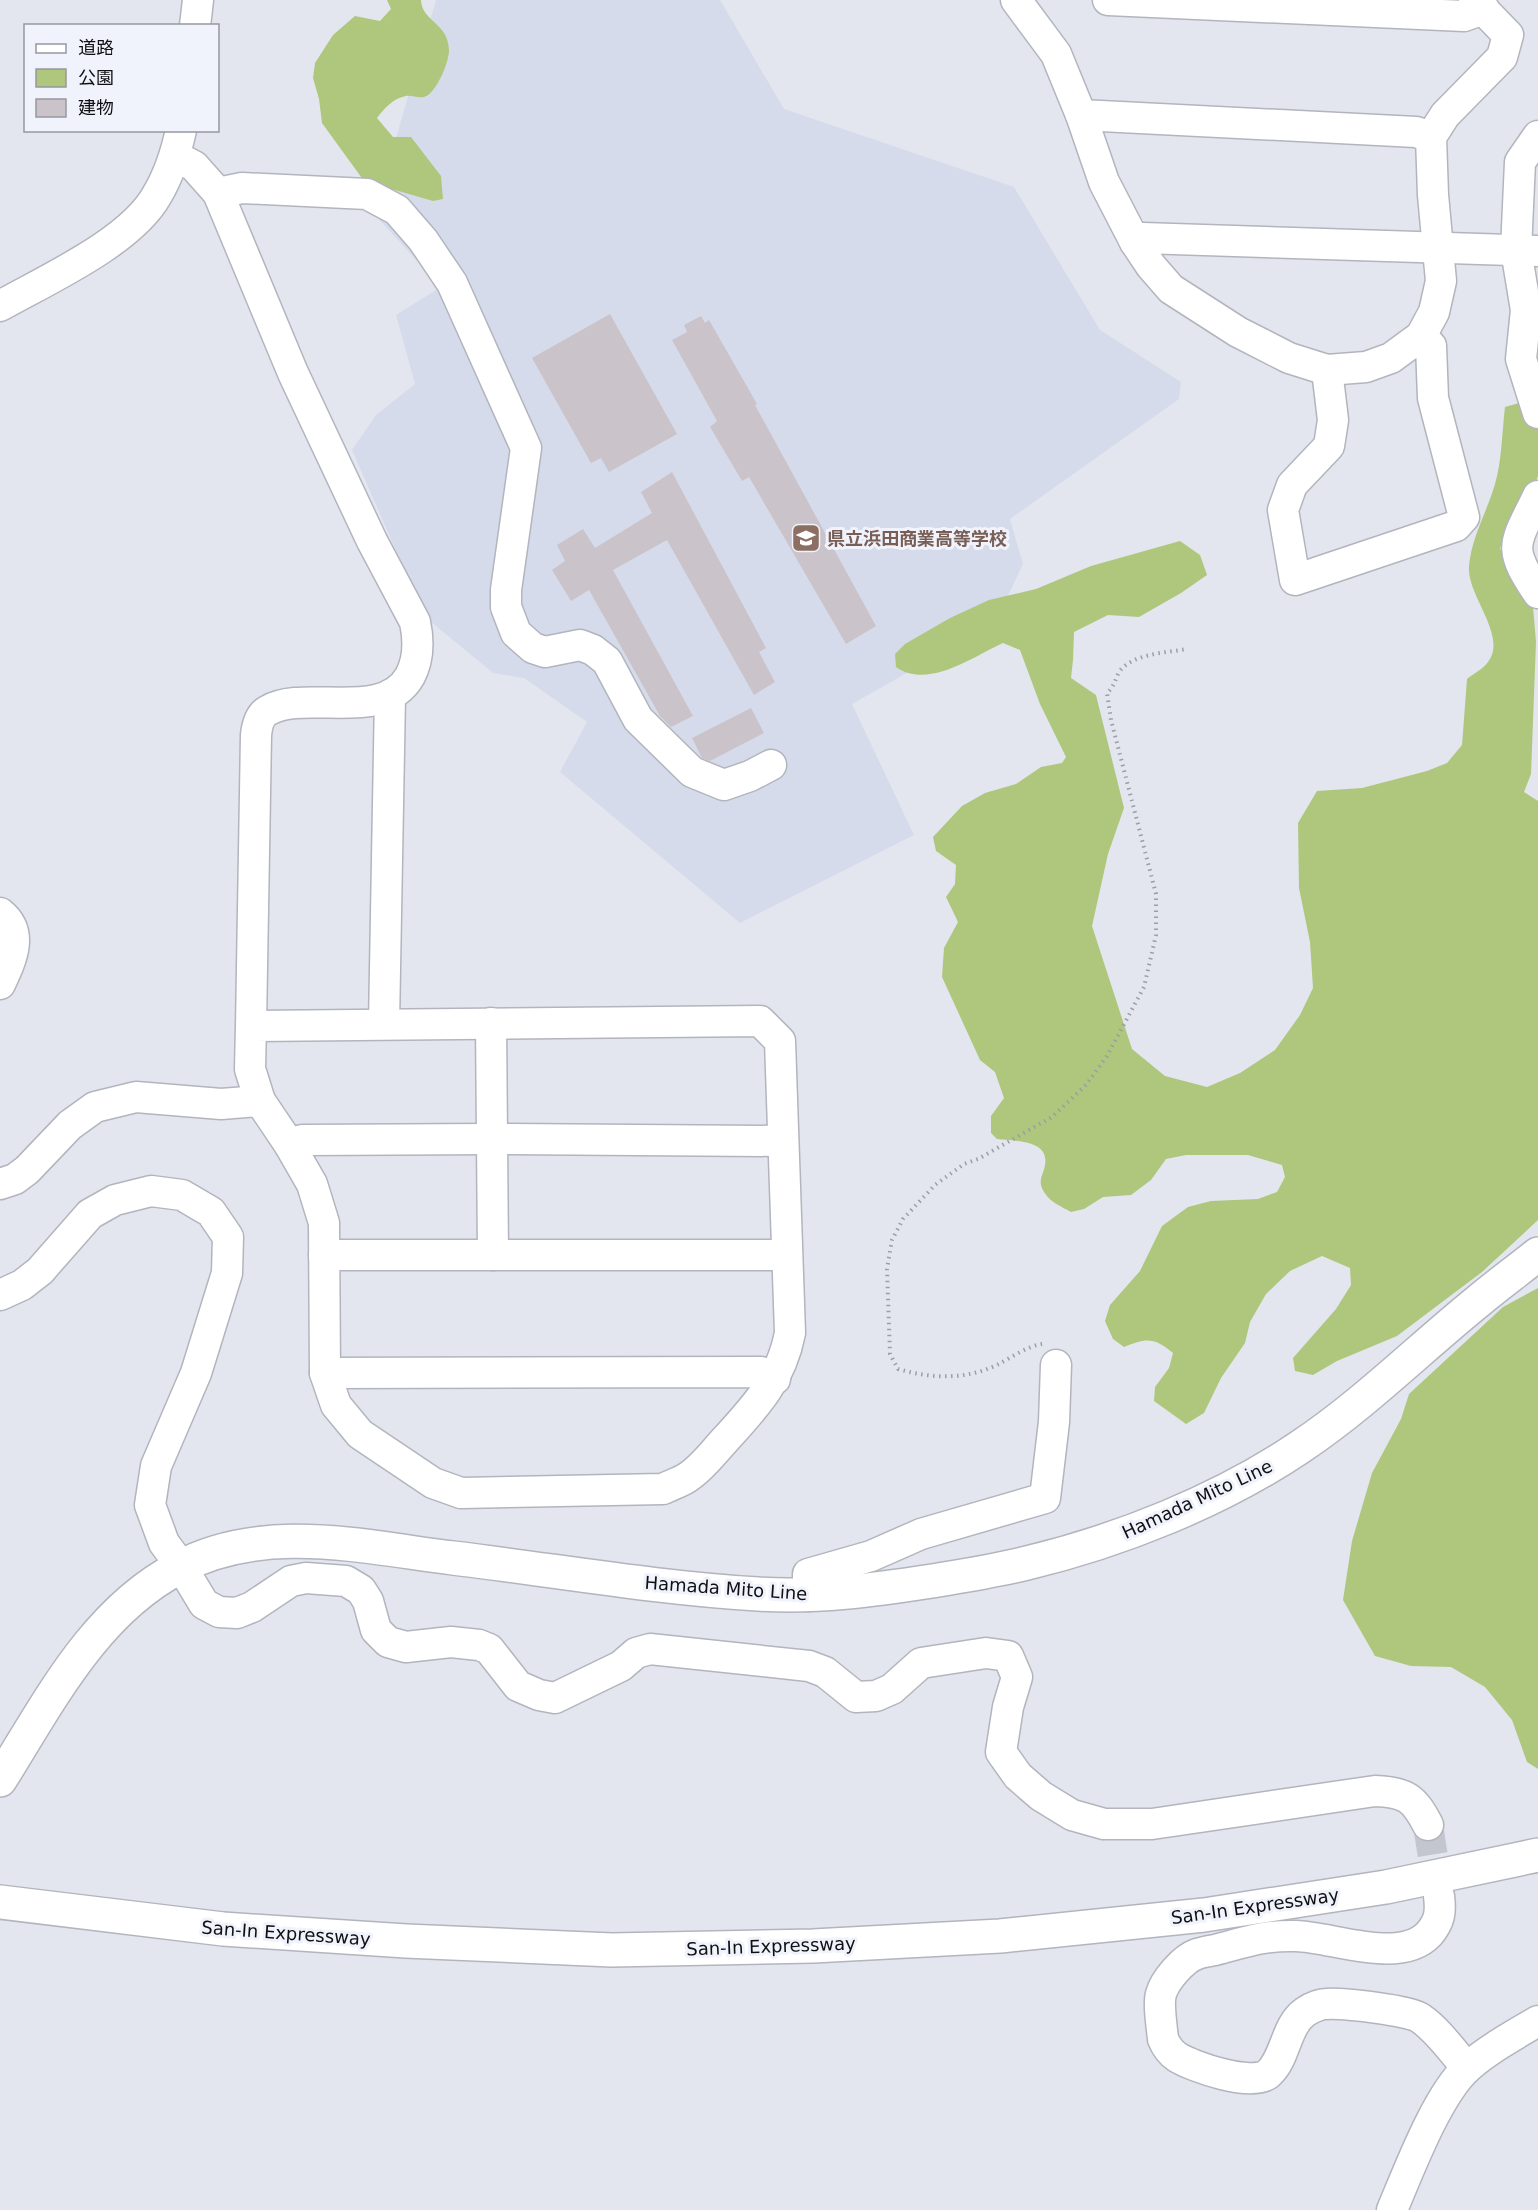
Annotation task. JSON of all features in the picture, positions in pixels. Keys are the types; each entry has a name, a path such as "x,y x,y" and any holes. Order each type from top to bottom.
{"main road":[{"name":"Hamada Mito Line","path":"0,1780 93,1639 129,1601 156,1580 208,1555 243,1545 315,1541 717,1592 808,1596 859,1593 1025,1564 1080,1549 1135,1530 1261,1472 1357,1404 1476,1303 1538,1254"},
{"name":"San-In Expressway","path":"0,1902 223,1929 406,1941 612,1950 813,1946 1000,1936 1204,1915 1386,1887 1538,1856"}],"street":[{"path":"195,24 198,0"},
{"path":"1016,0 1056,54 1081,115 1104,182 1135,242 1151,266 1171,289 1238,332 1289,358 1327,370 1366,367 1391,358 1421,336 1434,312 1441,281 1440,249 1433,195 1431,137 1445,115 1502,57 1508,35 1479,4 1464,16 1108,0"},
{"path":"1081,115 1416,132 1431,137"},
{"path":"1538,136 1520,162 1527,250 1526,310 1521,359 1538,413"},
{"path":"178,143 194,166 218,193 293,373 372,542 415,622 418,644 415,665 406,683 390,695 355,703 278,706 265,712 258,723 250,1069 260,1101 312,1184 324,1223 325,1373 336,1405 360,1434 433,1483 461,1493 663,1489 688,1478 703,1464 757,1404 775,1379 786,1354 789,1333 780,1041 760,1021 251,1026"},
{"path":"0,306 90,256 128,229 156,197 178,143"},
{"path":"218,193 242,188 367,194 397,210 423,240 452,283 526,448 506,590 506,607 516,633 533,648 546,652 580,645 593,650 607,661 638,718 692,772 703,778 724,784 750,776 771,765"},
{"path":"1135,242 1143,238 1527,250"},
{"path":"1327,370 1333,420 1329,446 1292,485 1283,510 1295,580 1456,526 1464,517 1433,398 1431,346 1421,336"},
{"path":"1538,496 1517,540 1517,554 1522,569 1538,593"},
{"path":"384,1024 390,695"},
{"path":"0,913 13,930 13,956 0,984"},
{"path":"491,1023 493,1255"},
{"path":"0,1184 15,1179 27,1170 70,1125 95,1107 136,1097 221,1104 260,1101"},
{"path":"289,1144 302,1140 782,1141"},
{"path":"0,1295 22,1285 40,1271 90,1214 115,1200 151,1191 182,1195 211,1212 228,1237 227,1273 196,1373 156,1466 150,1505 164,1543 182,1566 204,1604 219,1612 237,1613 252,1607 291,1581 306,1578 346,1581 361,1590 368,1601 376,1630 388,1642 406,1647 452,1642 478,1645 489,1649 518,1686 539,1695 555,1698 621,1666 636,1653 650,1649 809,1666 825,1672 856,1697 876,1696 892,1689 921,1663 986,1653 1008,1656 1017,1677 1008,1707 1001,1752 1018,1776 1041,1796 1072,1815 1104,1824 1152,1824 1375,1791 1397,1792 1411,1800 1420,1810 1428,1825"},
{"path":"324,1255 786,1255"},
{"path":"808,1596 808,1574 871,1556 921,1534 1045,1498 1054,1422 1056,1365"},
{"path":"325,1373 761,1372 775,1379"},
{"path":"1439,1896 1441,1912 1437,1924 1424,1938 1404,1948 1379,1948 1299,1936 1266,1936 1195,1954 1173,1975 1160,1995 1163,2039 1166,2046 1177,2056 1194,2065 1247,2079 1259,2079 1268,2074 1293,2027 1304,2013 1323,2004 1339,2004 1420,2018 1467,2068"},
{"path":"1392,2210 1445,2096 1467,2068 1506,2040 1538,2021"}],"path":[{"path":"1056,1365 1048,1345 1039,1344 990,1369 952,1377 922,1376 898,1369 890,1354 887,1269 891,1240 903,1219 935,1185 964,1164 978,1159 1052,1118 1086,1085 1107,1056 1144,987 1156,935 1156,894 1111,720 1107,693 1120,671 1137,658 1187,649"}],"shaded area":[{"path":"436,0 720,0 784,109 1014,187 1100,330 1181,382 1179,399 1010,519 1023,564 995,623 852,704 914,835 740,923 560,772 587,722 524,678 493,673 425,617 352,450 376,415 415,384 396,315 436,290 423,267 374,214"}],"green space":[{"path":"387,0 421,0 422,7 448,41 447,61 432,92 423,97 406,96 397,99 377,118 393,137 411,137 441,176 443,199 433,201 364,181 322,123 313,78 315,63 333,35 355,16 380,21 391,9"},
{"path":"1519,403 1538,423 1538,476 1529,499 1500,548 1505,562 1533,607 1536,642 1531,774 1524,792 1538,801 1538,1220 1482,1272 1397,1336 1337,1361 1313,1375 1295,1371 1293,1358 1336,1309 1351,1285 1350,1268 1322,1256 1290,1271 1266,1294 1250,1322 1245,1343 1221,1378 1204,1413 1186,1424 1154,1401 1155,1387 1169,1368 1173,1353 1155,1342 1144,1341 1124,1347 1113,1339 1105,1321 1110,1305 1140,1271 1162,1226 1188,1207 1211,1201 1258,1199 1277,1192 1285,1177 1282,1165 1248,1155 1186,1155 1166,1159 1151,1180 1131,1195 1103,1197 1084,1209 1071,1212 1053,1201 1042,1188 1045,1156 1042,1150 1021,1141 997,1139 991,1133 991,1116 1004,1098 995,1072 980,1060 942,977 944,948 958,922 946,897 955,884 956,865 936,851 933,837 962,806 985,793 1016,784 1041,767 1062,763 1066,757 1040,704 1020,650 1003,643 951,668 922,675 909,673 896,667 895,654 905,644 950,618 989,600 1036,589 1091,566 1180,541 1200,555 1207,575 1181,593 1139,617 1108,615 1074,632 1071,678 1096,695 1124,808 1108,854 1092,926 1132,1049 1165,1076 1207,1087 1240,1073 1275,1050 1300,1015 1313,988 1310,942 1299,888 1298,823 1317,791 1362,788 1427,771 1447,763 1462,745 1467,679 1486,665 1493,652 1490,628 1470,578 1470,556 1497,475 1505,407"},
{"path":"1538,1288 1538,1769 1527,1762 1512,1720 1485,1687 1451,1667 1411,1666 1375,1656 1343,1600 1352,1541 1372,1473 1401,1419 1409,1394 1503,1307"}],"building":[{"path":"610,314 677,434 609,472 601,458 591,463 532,358"},
{"path":"701,316 705,323 709,320 757,404 755,405 876,626 846,644 749,477 742,481 710,427 717,421 672,340 687,332 684,325"},
{"path":"672,472 766,648 759,652 775,682 754,695 667,540 613,570 693,716 671,727 660,716 589,590 571,601 552,570 565,561 557,545 583,529 595,548 652,513 641,492"},
{"path":"751,708 764,733 710,761 702,758 692,738"}],"tunnel":[{"path":"1428,1825 1439,1896"}],"place":[{"name":"県立浜田商業高等学校","path":"806,538"}]}
